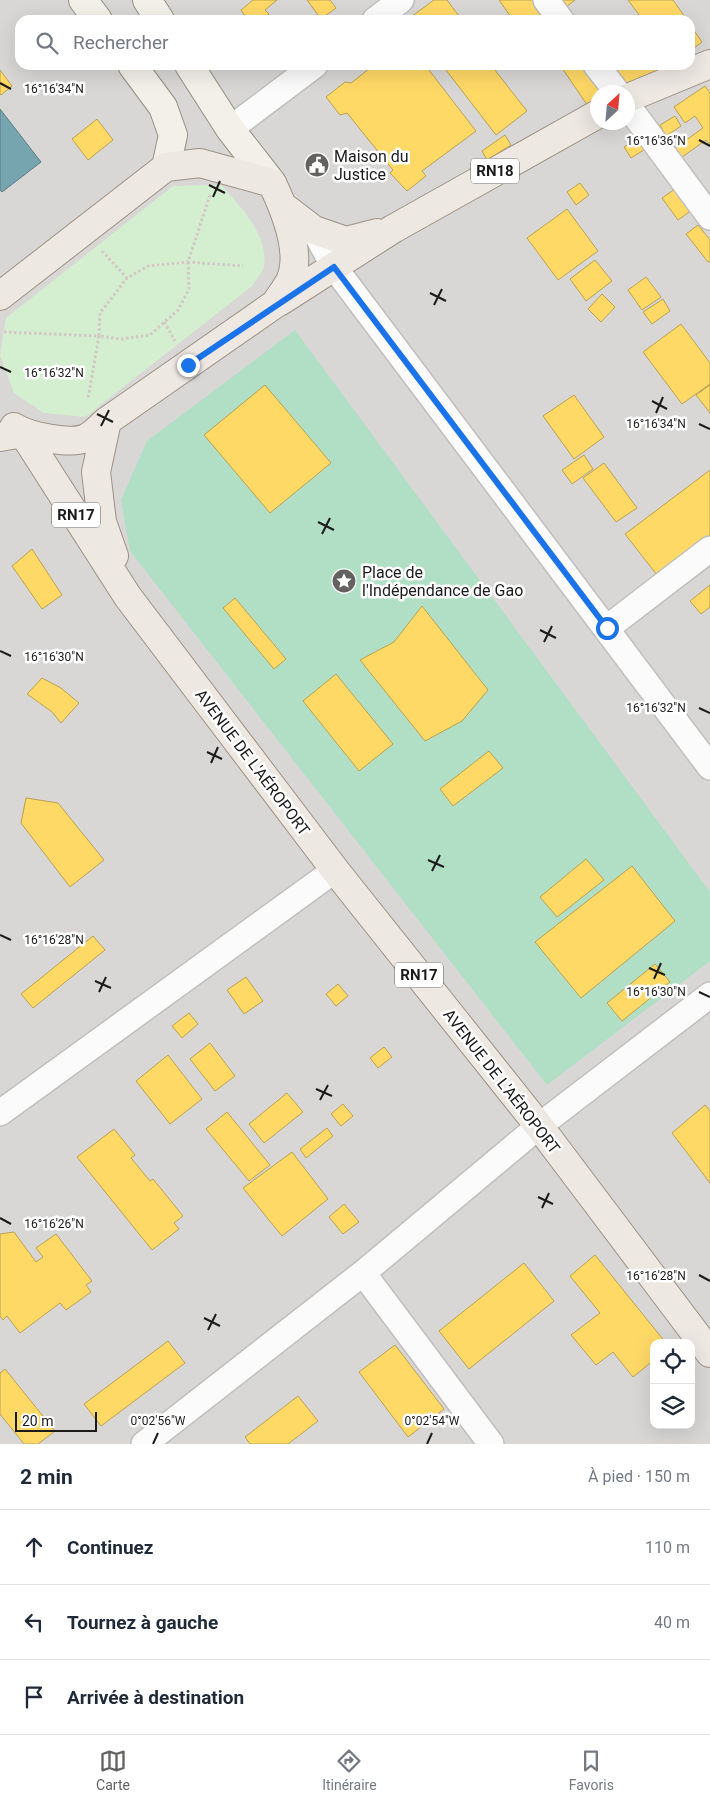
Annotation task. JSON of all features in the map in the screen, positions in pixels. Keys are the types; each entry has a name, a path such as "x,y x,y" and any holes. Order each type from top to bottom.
{"main road":[{"path":"635,95 710,64"},
{"name":"RN18","path":"276,304 393,229 590,118"},
{"path":"0,296 166,167 200,163 272,183 285,208 294,249 291,279 276,304 97,415 86,438 56,440 12,435 0,418"},
{"name":"RN18","path":"285,208 314,230 346,241 393,229"},
{"name":"RN17","path":"97,415 96,472 102,522 128,597"},
{"name":"RN17","path":"12,435 128,597"},
{"name":"AVENUE DE L'AÉROPORT","path":"128,597 335,870 539,1126 710,1353"}],"street":[{"path":"83,0 94,15"},
{"path":"147,0 157,15"},
{"path":"382,15 401,0"},
{"path":"546,0 557,15"},
{"path":"136,70 163,107 173,135 166,167"},
{"path":"192,70 230,129 272,183"},
{"path":"230,129 308,70"},
{"path":"600,70 612,85"},
{"path":"635,115 710,217"},
{"path":"314,230 334,267 607,628 710,768"},
{"path":"607,628 710,549"},
{"path":"0,1113 335,870"},
{"path":"144,1444 363,1272 539,1126 710,995"},
{"path":"363,1272 491,1444"}],"path":[{"path":"4,332 99,336 121,339 150,336 178,310 189,289 188,262 212,189"},
{"path":"97,246 127,278"},
{"path":"97,415 100,313 127,278 148,266 188,262 243,266"}],"shaded area":[{"path":"0,0 710,0 710,1444 0,1444"}],"green space":[{"path":"221,185 244,211 262,243 264,266 252,286 85,417 44,413 14,393 0,355 6,318 173,186"},
{"path":"295,330 710,892 710,961 547,1085 130,551 121,500 147,441"}],"building: Logements":[{"path":"253,0 277,0 265,10 269,14 268,15 244,15 241,10"},
{"path":"307,0 330,0 336,8 326,15 318,15"},
{"path":"434,0 447,0 458,15 414,15"},
{"path":"499,0 575,0 561,11 564,15 510,15"},
{"path":"628,0 673,0 684,15 639,15"},
{"path":"695,32 702,42 695,47"},
{"path":"0,70 12,86 1,95 0,94"},
{"path":"368,70 429,70 476,131 422,171 426,176 407,191 390,173 393,170 347,113 340,115 326,97 345,82 351,83"},
{"path":"446,70 495,70 527,111 496,135"},
{"path":"563,70 661,70 635,88 635,85 590,85 590,109"},
{"path":"705,86 710,93 710,145 706,140 682,157 675,148 703,128 695,116 685,123 674,107"},
{"path":"675,116 681,126 666,136 660,125"},
{"path":"97,119 113,140 88,160 72,139"},
{"path":"653,128 660,140 631,158 624,147"},
{"path":"505,135 511,145 487,160 482,151"},
{"path":"695,175 710,197 678,220 662,198"},
{"path":"580,183 589,195 576,205 567,192"},
{"path":"567,209 598,251 558,280 527,238"},
{"path":"698,225 710,240 710,261 708,262 686,234"},
{"path":"595,260 612,281 586,301 570,279"},
{"path":"646,277 661,297 642,310 628,290"},
{"path":"602,294 615,307 601,322 588,309"},
{"path":"663,299 670,311 652,324 643,312"},
{"path":"681,324 710,363 710,384 682,404 643,352"},
{"path":"265,385 331,463 270,513 204,435"},
{"path":"710,385 710,413 696,395"},
{"path":"574,395 604,437 574,459 543,416"},
{"path":"584,455 593,469 572,484 562,470"},
{"path":"604,463 637,508 616,522 583,478"},
{"path":"710,470 710,535 657,575 625,534"},
{"path":"32,549 62,595 42,609 12,566"},
{"path":"710,585 710,607 701,614 690,601"},
{"path":"235,598 286,659 274,669 223,608"},
{"path":"422,606 488,690 462,721 425,741 360,660 394,642"},
{"path":"336,674 393,744 359,771 303,701"},
{"path":"42,678 61,688 79,703 61,723 52,712 27,694"},
{"path":"489,751 503,768 453,806 440,789"},
{"path":"26,798 58,803 104,860 70,887 21,823"},
{"path":"586,859 604,880 557,917 540,897"},
{"path":"632,866 675,921 581,998 535,942"},
{"path":"93,936 105,950 33,1008 21,994"},
{"path":"655,964 670,982 622,1021 607,1003"},
{"path":"246,977 263,1001 244,1014 227,990"},
{"path":"338,984 348,996 336,1006 326,994"},
{"path":"189,1013 198,1024 182,1038 172,1026"},
{"path":"210,1043 235,1076 215,1091 190,1059"},
{"path":"384,1047 392,1057 378,1068 370,1058"},
{"path":"168,1055 202,1099 170,1124 136,1081"},
{"path":"287,1093 303,1112 264,1143 249,1124"},
{"path":"343,1104 353,1116 341,1126 331,1114"},
{"path":"705,1105 710,1111 710,1183 672,1133"},
{"path":"227,1112 270,1165 249,1181 206,1129"},
{"path":"327,1128 333,1136 306,1158 300,1149"},
{"path":"114,1129 135,1155 131,1158 150,1181 153,1179 183,1216 174,1223 179,1229 152,1250 77,1157"},
{"path":"292,1152 328,1199 282,1236 243,1188"},
{"path":"344,1204 359,1222 343,1234 329,1217"},
{"path":"14,1232 36,1262 43,1257 36,1248 56,1234 92,1281 86,1285 91,1292 66,1310 60,1303 20,1333 7,1316 3,1320 0,1316 0,1234"},
{"path":"595,1255 663,1339 650,1339 650,1363 633,1377 613,1352 596,1365 571,1335 600,1313 570,1276"},
{"path":"524,1263 554,1301 469,1369 439,1331"},
{"path":"168,1341 185,1363 101,1426 84,1404"},
{"path":"395,1345 444,1409 408,1437 359,1372"},
{"path":"5,1369 55,1431 38,1444 24,1444 0,1414 0,1373"},
{"path":"298,1396 318,1421 288,1444 250,1444 245,1437"}],"building: Public":[{"path":"0,109 41,162 2,192 0,190"}],"place":[{"name":"Maison du Justice","path":"317,165"},
{"name":"Place de l'Indépendance de Gao","path":"344,581"}],"route":[{"path":"188,365 276,304 334,267 607,628"}]}
